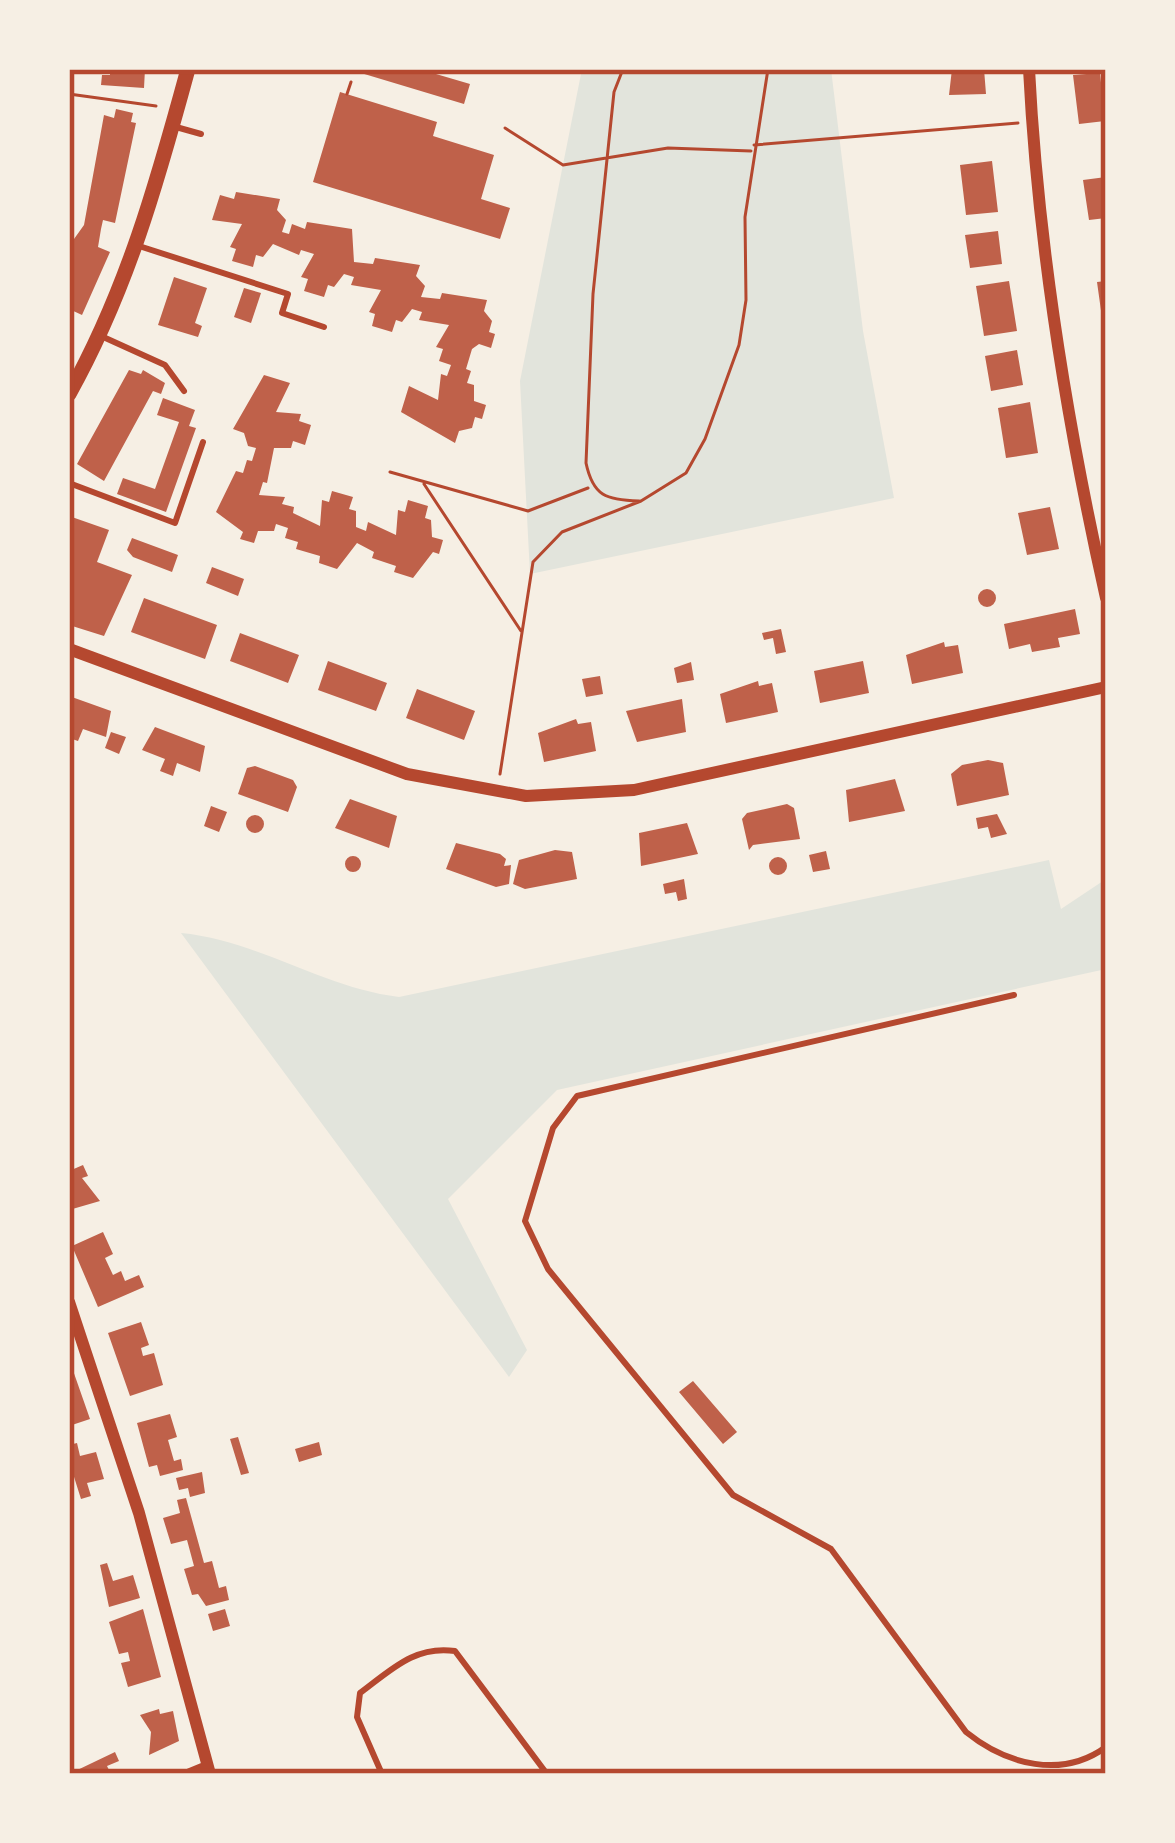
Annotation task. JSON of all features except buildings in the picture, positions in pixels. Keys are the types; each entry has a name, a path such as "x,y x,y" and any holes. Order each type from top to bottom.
{"street":[{"path":"69,394 101,336 139,246 188,69"},
{"path":"1029,69 1054,319 1106,598"},
{"path":"69,649 407,774 496,794 551,797 634,790 1106,687"},
{"path":"69,1302 140,1513 209,1770 190,1774"}],"lane":[{"path":"175,117 201,134"},
{"path":"139,246 288,294 283,313 325,327"},
{"path":"101,336 165,365 184,391"},
{"path":"69,483 175,523 203,442"},
{"path":"1014,995 577,1096 553,1128 525,1221 548,1268 733,1495 831,1550 966,1732 990,1752 1061,1767 1082,1765 1106,1747"},
{"path":"382,1774 357,1717 360,1693 410,1655 434,1648 455,1651 547,1774"}],"path":[{"path":"623,69 614,92 589,360 586,463 591,486 609,500 641,501"},
{"path":"496,794 533,562 562,532 641,501 686,473 705,439 739,345 754,148 768,69"},
{"path":"347,94 351,82"},
{"path":"69,94 175,117"},
{"path":"505,128 563,165 668,148 754,148 1032,122"},
{"path":"390,472 528,511 591,486"},
{"path":"423,482 523,633"}],"shaded area":[{"path":"582,69 831,69 863,331 894,498 530,574 520,381"},
{"path":"1049,860 1061,909 1106,879 1106,969 557,1090 448,1199 527,1350 509,1377 181,933 209,937 344,984 399,997"}]}
